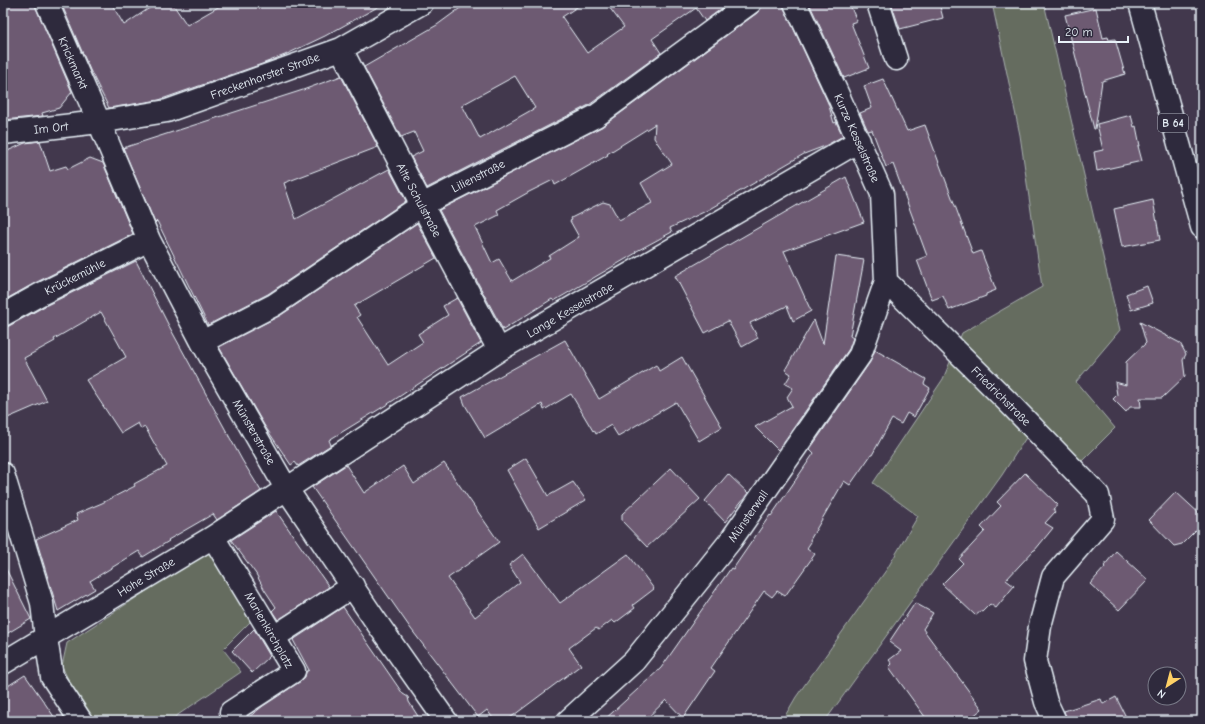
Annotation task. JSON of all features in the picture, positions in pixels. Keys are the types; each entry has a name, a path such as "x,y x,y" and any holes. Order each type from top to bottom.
{"street":[{"name":"Krickmarkt","path":"47,3 99,122"},
{"name":"Freckenhorster Straße","path":"99,122 167,111 341,49 422,3"},
{"name":"Lilienstraße","path":"202,342 274,305 422,205 596,116 750,3"},
{"name":"Kurze Kesselstraße","path":"795,3 882,194 886,281"},
{"path":"878,3 896,59"},
{"name":"B 64","path":"1140,3 1196,182 1202,227"},
{"name":"Alte Schulstraße","path":"341,49 499,350"},
{"name":"Im Ort","path":"3,133 99,122"},
{"name":"Münsterstraße","path":"99,122 149,240 202,342 286,488 446,721"},
{"name":"Lange Kesselstraße","path":"286,488 499,350 859,141"},
{"name":"Krückemühle","path":"3,315 39,295 149,240"},
{"name":"Friedrichstraße","path":"886,281 1011,405 1098,495 1103,519 1053,577 1040,626 1035,661 1046,702 1055,721"},
{"name":"Münsterwall","path":"568,721 634,661 731,540 860,355 886,281"},
{"path":"3,474 42,602 52,677 81,721"},
{"name":"Hohe Straße","path":"3,663 213,537 286,488"},
{"name":"Marienkirchplatz","path":"213,537 294,671 231,712 237,721"},
{"path":"274,637 352,586"}],"green space":[{"path":"992,3 1044,3 1120,330 1076,382 1115,428 1082,461 1038,419 1002,475 825,721 782,721 796,697 887,569 918,516 873,483 943,379 962,333 1042,287 1020,135"},
{"path":"209,550 253,619 223,649 241,672 169,721 94,721 73,690 62,666 67,643"}],"building":[{"path":"3,3 35,3 72,92 59,108 42,113 43,116 3,120"},
{"path":"61,3 111,3 124,25 157,3 172,3 187,25 225,3 385,3 325,36 262,64 159,100 109,108 90,70"},
{"path":"467,3 583,3 562,17 587,53 624,27 606,3 729,3 705,21 696,8 652,39 661,53 589,105 427,188 411,157 423,151 414,132 401,137 364,67 437,25","holes":["515,76 535,108 480,139 462,105"]},
{"path":"762,3 783,3 828,103 834,123 836,122 843,136 825,146 804,154 706,211 670,228 672,232 635,252 636,253 554,301 552,299 503,330 439,210 603,126 757,13 761,8","holes":["655,124 654,138 672,164 641,183 652,203 619,220 610,204 603,202 571,218 572,220 570,221 579,237 549,256 550,258 512,281 499,259 492,263 475,227 499,215 497,210 553,180 555,185 608,155 607,154"]},
{"path":"809,3 849,3 857,21 851,23 869,68 844,78"},
{"path":"891,3 939,3 943,18 900,29"},
{"path":"1096,8 1103,38 1108,37 1109,40 1115,39 1125,74 1102,81 1094,129 1065,15"},
{"path":"341,76 378,147 284,183 296,219 389,169 406,201 268,294 208,325 157,221 155,223 123,148 303,90"},
{"path":"883,79 907,131 925,125 973,254 981,251 996,290 986,294 986,296 949,310 943,296 932,300 917,260 927,256 893,164 886,167 872,130 868,131 860,113 872,108 864,86"},
{"path":"1131,115 1134,127 1136,126 1140,146 1138,146 1142,161 1097,171 1094,152 1103,150 1097,124"},
{"path":"40,141 50,171 66,166 68,169 90,158 103,163 133,234 33,284 3,301 3,153 25,143"},
{"path":"846,177 864,222 784,251 811,311 793,321 787,306 750,323 758,338 742,347 728,321 705,333 675,276"},
{"path":"1153,200 1160,240 1122,247 1114,209"},
{"path":"417,223 436,258 354,306 360,315 357,317 388,365 423,342 418,334 448,315 443,306 457,298 481,343 391,402 329,440 331,445 298,466 295,462 291,465 264,425 219,347 281,315"},
{"path":"836,256 864,260 850,336 853,338 849,349 778,450 755,427 792,406 787,397 793,388 785,384 791,374 785,370 814,320 823,344"},
{"path":"136,261 169,326 242,460 261,491 217,520 213,514 168,540 169,541 143,557 139,551 90,581 95,589 58,611 36,539 78,520 76,514 102,503 135,486 134,484 167,466 145,427 141,429 138,423 121,433 86,380 126,357 101,312 54,339 55,341 24,358 47,401 3,420 3,327 9,326 45,306"},
{"path":"1147,286 1153,303 1131,310 1126,294"},
{"path":"1140,322 1180,343 1186,354 1183,360 1185,376 1162,398 1140,398 1141,407 1130,407 1126,412 1113,399 1117,395 1115,382 1126,385 1126,362 1146,343"},
{"path":"565,340 599,399 656,365 659,371 682,357 722,427 699,441 676,402 618,436 611,425 596,434 571,394 544,410 542,404 485,438 465,405 462,397"},
{"path":"875,350 926,379 924,384 930,388 914,417 907,413 901,424 892,419 872,455 850,485 844,481 810,540 811,542 807,548 815,554 785,596 777,591 772,597 764,591 711,668 715,671 683,718 666,700 644,721 603,721 661,668 731,568 733,569 770,515 771,516 814,453 810,449 870,362"},
{"path":"526,458 548,496 573,482 586,500 539,528 507,470"},
{"path":"444,463 499,542 448,578 475,617 520,582 509,565 523,554 560,603 628,554 654,589 633,605 635,608 615,623 612,620 599,630 596,628 569,648 581,665 506,721 495,721 487,710 478,717 411,629 312,487 346,465 364,493 403,466 414,484"},
{"path":"671,468 700,499 647,547 622,521 622,514"},
{"path":"1025,473 1058,505 1053,509 1055,512 1045,523 1053,528 1035,550 1006,580 1014,586 996,608 990,604 982,612 980,611 975,615 942,584 963,563 959,559 985,531 981,527 1001,506 997,502"},
{"path":"728,474 748,493 725,522 705,501"},
{"path":"1176,492 1202,516 1202,524 1182,544 1174,546 1149,520"},
{"path":"276,511 329,587 278,620 272,611 276,607 256,574 231,540"},
{"path":"1116,551 1148,580 1119,610 1090,584 1105,567 1104,566"},
{"path":"3,563 31,619 3,636"},
{"path":"915,603 933,613 923,629 982,709 967,721 928,721 889,667 892,664 889,660 901,651 889,642"},
{"path":"343,607 403,694 408,697 409,702 421,721 249,721 249,717 263,706 301,681 305,677 306,672 309,670 293,640"},
{"path":"254,629 270,656 252,673 232,651"},
{"path":"25,675 57,721 3,721 3,689"},
{"path":"1116,697 1128,721 1067,721 1064,711 1101,699 1103,704"}]}
